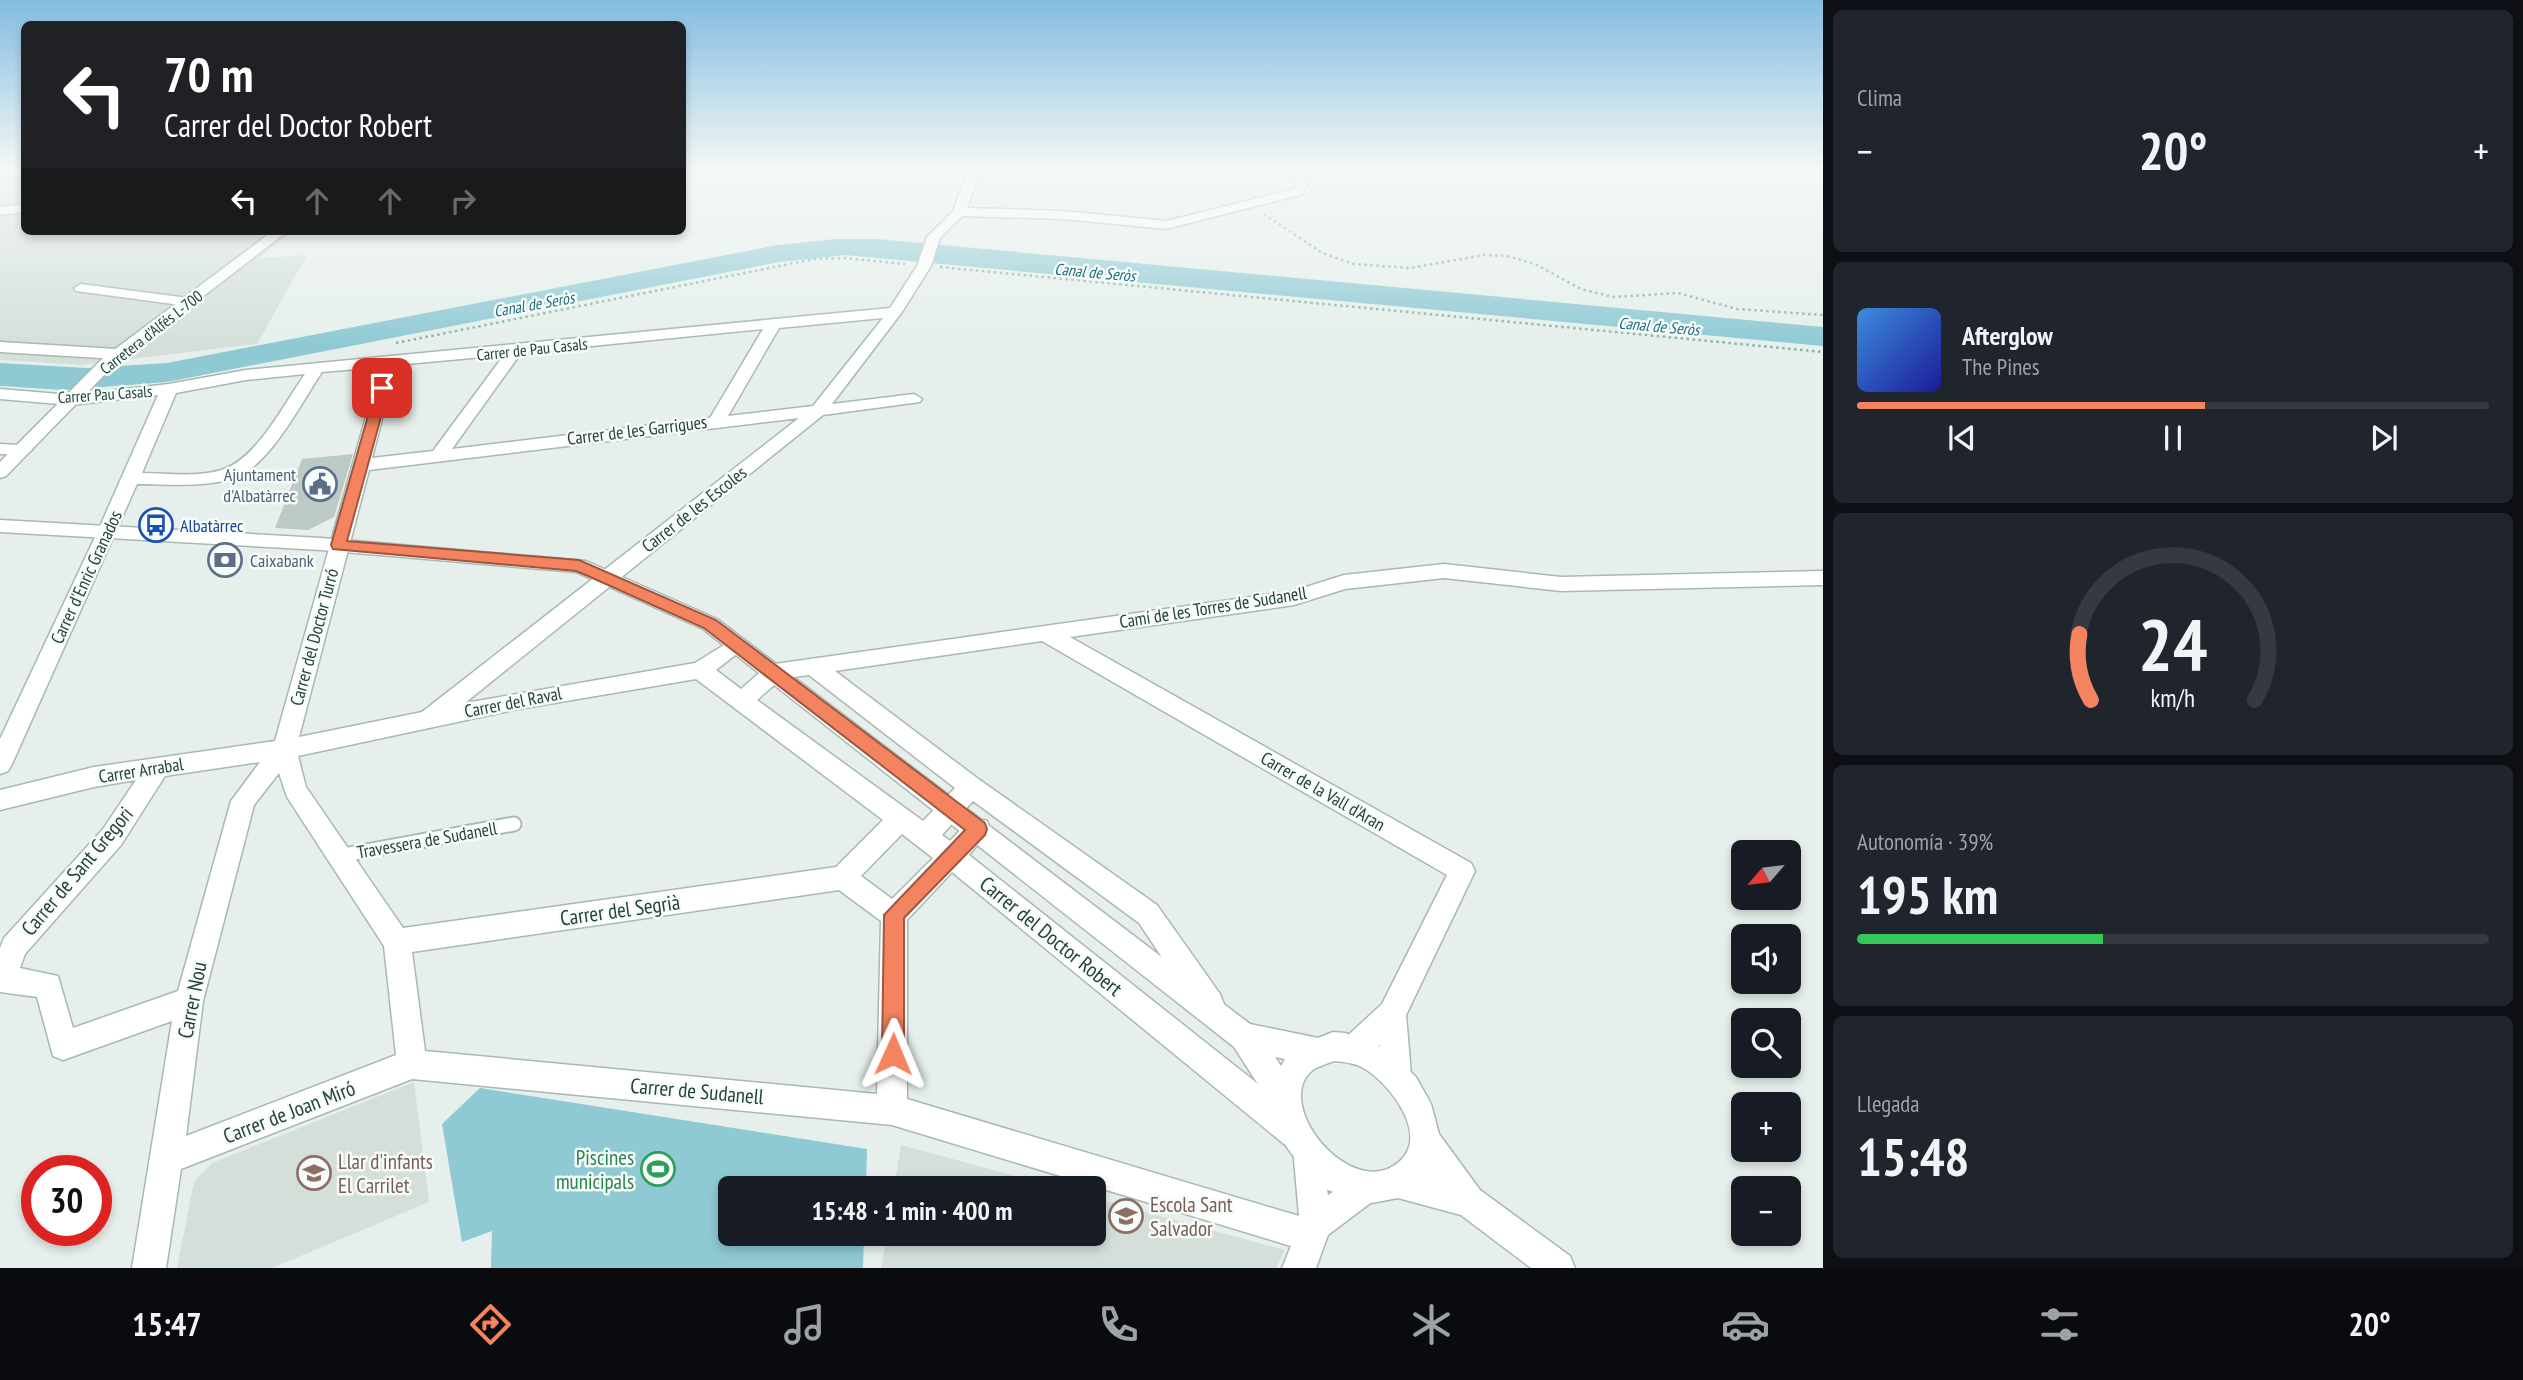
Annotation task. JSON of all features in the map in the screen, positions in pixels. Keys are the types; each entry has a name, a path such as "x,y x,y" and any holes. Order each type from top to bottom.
{"street":[{"name":"Carrer de les Escoles","path":"429,719 819,410 895,312 923,265 932,242 944,228"},
{"name":"Carretera d'Alfés L-700","path":"0,472 113,358 276,235"},
{"path":"80,288 188,302"},
{"name":"Carrer de Pau Casals","path":"169,389 246,375 515,351 895,312"},
{"path":"717,421 773,325"},
{"path":"0,347 113,358"},
{"path":"438,456 515,351"},
{"name":"Carrer del Doctor Turró","path":"284,748 389,363"},
{"path":"131,478 207,477 238,470 257,452 316,370"},
{"name":"Carrer Pau Casals","path":"0,394 71,400 169,389"},
{"name":"Carrer d'Enric Granados","path":"0,764 107,533 169,389"},
{"name":"Carrer de les Garrigues","path":"361,465 914,399"},
{"path":"0,449 23,450"},
{"name":"Carrer del Doctor Robert","path":"0,526 338,545 579,566 607,578 710,624 775,672 1244,1037 1285,1098"},
{"name":"Camí de les Torres de Sudanell","path":"813,666 1294,598 1344,582 1444,571 1561,584 1823,578"},
{"name":"Carrer de la Vall d'Aran","path":"1045,633 1462,871 1392,1014 1354,1049"},
{"name":"Carrer del Raval","path":"284,748 513,701 700,670 737,645"},
{"path":"743,701 775,672 813,666"},
{"name":"Carrer del Doctor Robert","path":"813,666 971,787 1148,914 1217,1015"},
{"name":"Carrer del Doctor Robert","path":"700,670 952,857 1301,1141"},
{"path":"284,748 295,790 397,942 412,1064"},
{"name":"Carrer Arrabal","path":"0,800 94,777 284,748"},
{"name":"Carrer Nou","path":"149,1268 167,1159 188,1000 243,801 284,748"},
{"name":"Carrer de Sant Gregori","path":"1,979 14,947 112,837 158,767"},
{"path":"924,837 971,787"},
{"path":"894,915 843,878 900,819"},
{"path":"892,1110 894,915 978,829"},
{"name":"Carrer del Segrià","path":"397,942 843,878"},
{"path":"1,979 48,985 63,1046 188,1000"},
{"name":"Carrer de la Vall d'Aran","path":"1392,1014 1396,1074"},
{"name":"Carrer del Doctor Robert","path":"1244,1037 1313,1050"},
{"path":"1299,1268 1314,1230 1301,1141 1285,1098 1288,1078 1298,1061 1313,1050 1333,1046 1354,1049 1376,1059 1396,1074 1417,1105 1425,1140 1469,1201 1558,1268"},
{"name":"Carrer de Sudanell","path":"412,1064 892,1110 1314,1230"},
{"name":"Carrer de Joan Miró","path":"167,1159 412,1064"},
{"path":"1314,1230 1381,1184 1407,1177 1420,1161 1425,1140"},
{"path":"1301,1141 1320,1164 1342,1180 1381,1184 1469,1201"}],"lane":[{"name":"Travessera de Sudanell","path":"339,856 514,824"}],"path":[{"path":"1286,228 1322,253 1354,264 1410,268 1485,255 1507,256 1535,264 1581,289 1613,298 1678,293 1737,309 1823,315"},
{"path":"395,343 814,259 844,258 1823,352"}],"shaded area":[{"path":"0,228 21,228 21,235 289,235 259,258 307,255 257,344 81,365 0,360"},
{"name":"Llar d'infants El Carrilet","path":"414,1082 429,1202 272,1268 177,1268 194,1182 212,1163"},
{"path":"901,1145 1015,1176 896,1176"},
{"name":"Escola Sant Salvador","path":"1106,1201 1285,1250 1276,1268 881,1268 885,1246 1106,1246"}],"water":[{"name":"Canal de Seròs","path":"835,239 877,239 1823,327 1823,346 845,255 779,262 167,382 63,390 0,386 0,363 86,368 167,363 778,245"},
{"name":"Piscines municipals","path":"480,1088 867,1149 866,1176 718,1176 718,1246 864,1246 863,1268 491,1268 492,1231 462,1242 442,1124"}],"building":[{"name":"Ajuntament d'Albatàrrec","path":"353,454 334,517 308,530 275,528 302,459"}],"place":[{"name":"Ajuntament d'Albatàrrec","path":"320,484"},
{"name":"Albatàrrec","path":"156,525"},
{"name":"Caixabank","path":"225,560"},
{"name":"Piscines municipals","path":"658,1169"},
{"name":"Llar d'infants El Carrilet","path":"314,1173"},
{"name":"Escola Sant Salvador","path":"1126,1216"}],"route":[{"path":"382,388 338,545 579,566 593,572 710,624 978,829 894,915 893,1054"}]}
